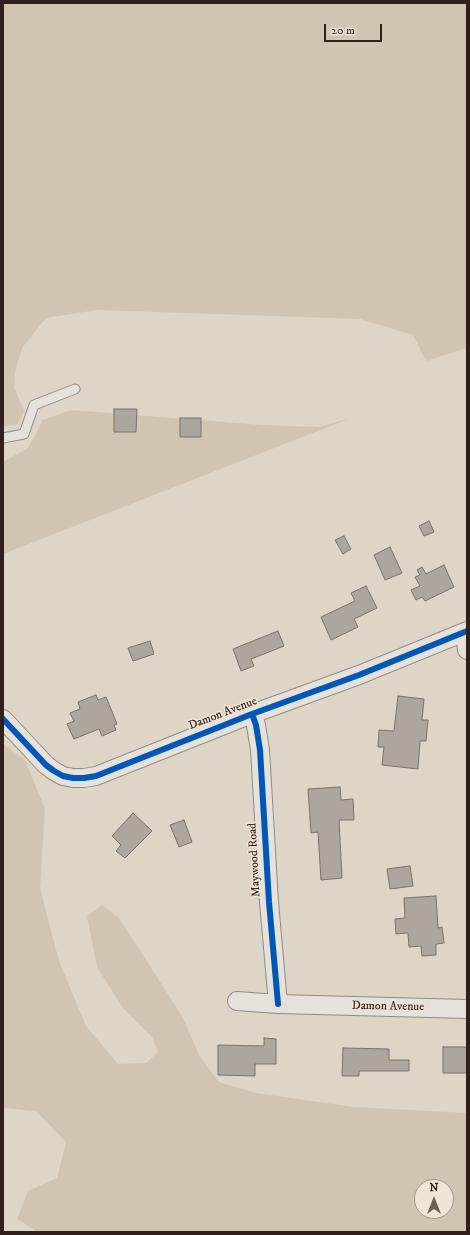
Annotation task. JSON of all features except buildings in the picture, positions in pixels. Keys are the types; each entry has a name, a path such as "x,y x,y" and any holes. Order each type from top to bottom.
{"street":[{"path":"466,632 467,650"},
{"name":"Damon Avenue","path":"3,719 46,765 54,771 63,776 73,778 96,776 252,714 359,675 466,632"},
{"name":"Maywood Road","path":"252,714 258,737 269,902 278,1004"},
{"name":"Damon Avenue","path":"237,1001 278,1004 467,1009"}],"lane":[{"path":"3,438 24,434 34,405 75,389"}],"shaded area":[{"path":"3,3 467,3 467,348 426,361 413,335 360,319 97,310 46,318 22,348 15,372 14,387 24,411 17,425 3,426"},
{"path":"71,410 262,425 319,427 351,418 3,554 3,462 28,448 43,420"},
{"path":"3,744 25,760 45,809 40,888 59,961 86,1026 118,1064 146,1063 158,1052 152,1037 123,1008 97,967 87,916 102,905 119,918 182,1016 200,1057 219,1082 256,1093 354,1107 467,1113 467,1232 38,1232 17,1219 28,1191 57,1178 66,1142 36,1111 3,1108"}],"cycle path":[{"path":"3,719 46,765 54,771 63,776 73,778 96,776 252,714 359,675 467,631"},
{"path":"252,714 256,725 260,750 269,902 278,1004"}]}
